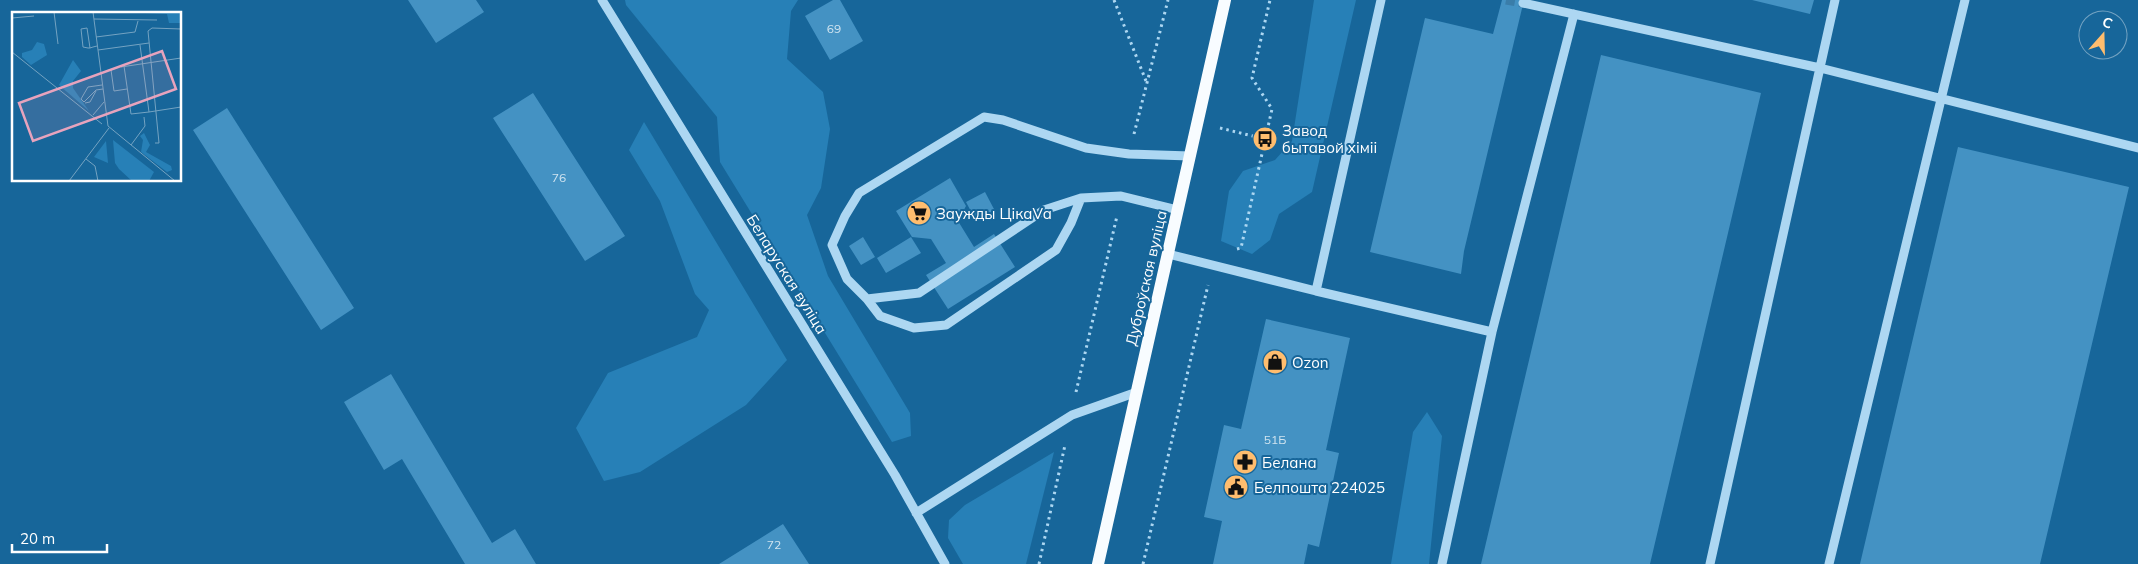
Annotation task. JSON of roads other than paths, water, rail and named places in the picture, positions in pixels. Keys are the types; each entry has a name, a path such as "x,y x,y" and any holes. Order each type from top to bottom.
{"main road":[{"name":"Дуброўская вуліца","path":"1098,564 1225,0"}],"street":[{"name":"Беларуская вуліца","path":"602,0 895,475 944,564"},
{"path":"1316,291 1381,0"},
{"path":"1710,564 1835,0"},
{"path":"1829,564 1965,0"},
{"path":"1523,4 1820,68 2138,148"},
{"path":"1442,564 1492,332 1574,14"},
{"path":"1081,198 1071,223 1056,250 946,326 914,328 880,316 847,279 832,245 845,216 859,193 984,117 1003,120 1086,148 1129,154 1190,156"},
{"path":"866,299 919,293 1044,210 1081,198 1121,196 1178,210"},
{"path":"1168,254 1492,332"},
{"path":"916,512 1072,415 1137,392"}],"tunnel":[{"path":"1506,0 1523,3"}],"place":[{"name":"Завод бытавой хіміі","path":"1265,139"},
{"name":"Заужды ЦікаVа","path":"919,213"},
{"name":"Ozon","path":"1275,362"},
{"name":"Белана","path":"1245,462"},
{"name":"Белпошта 224025","path":"1236,487"}]}
